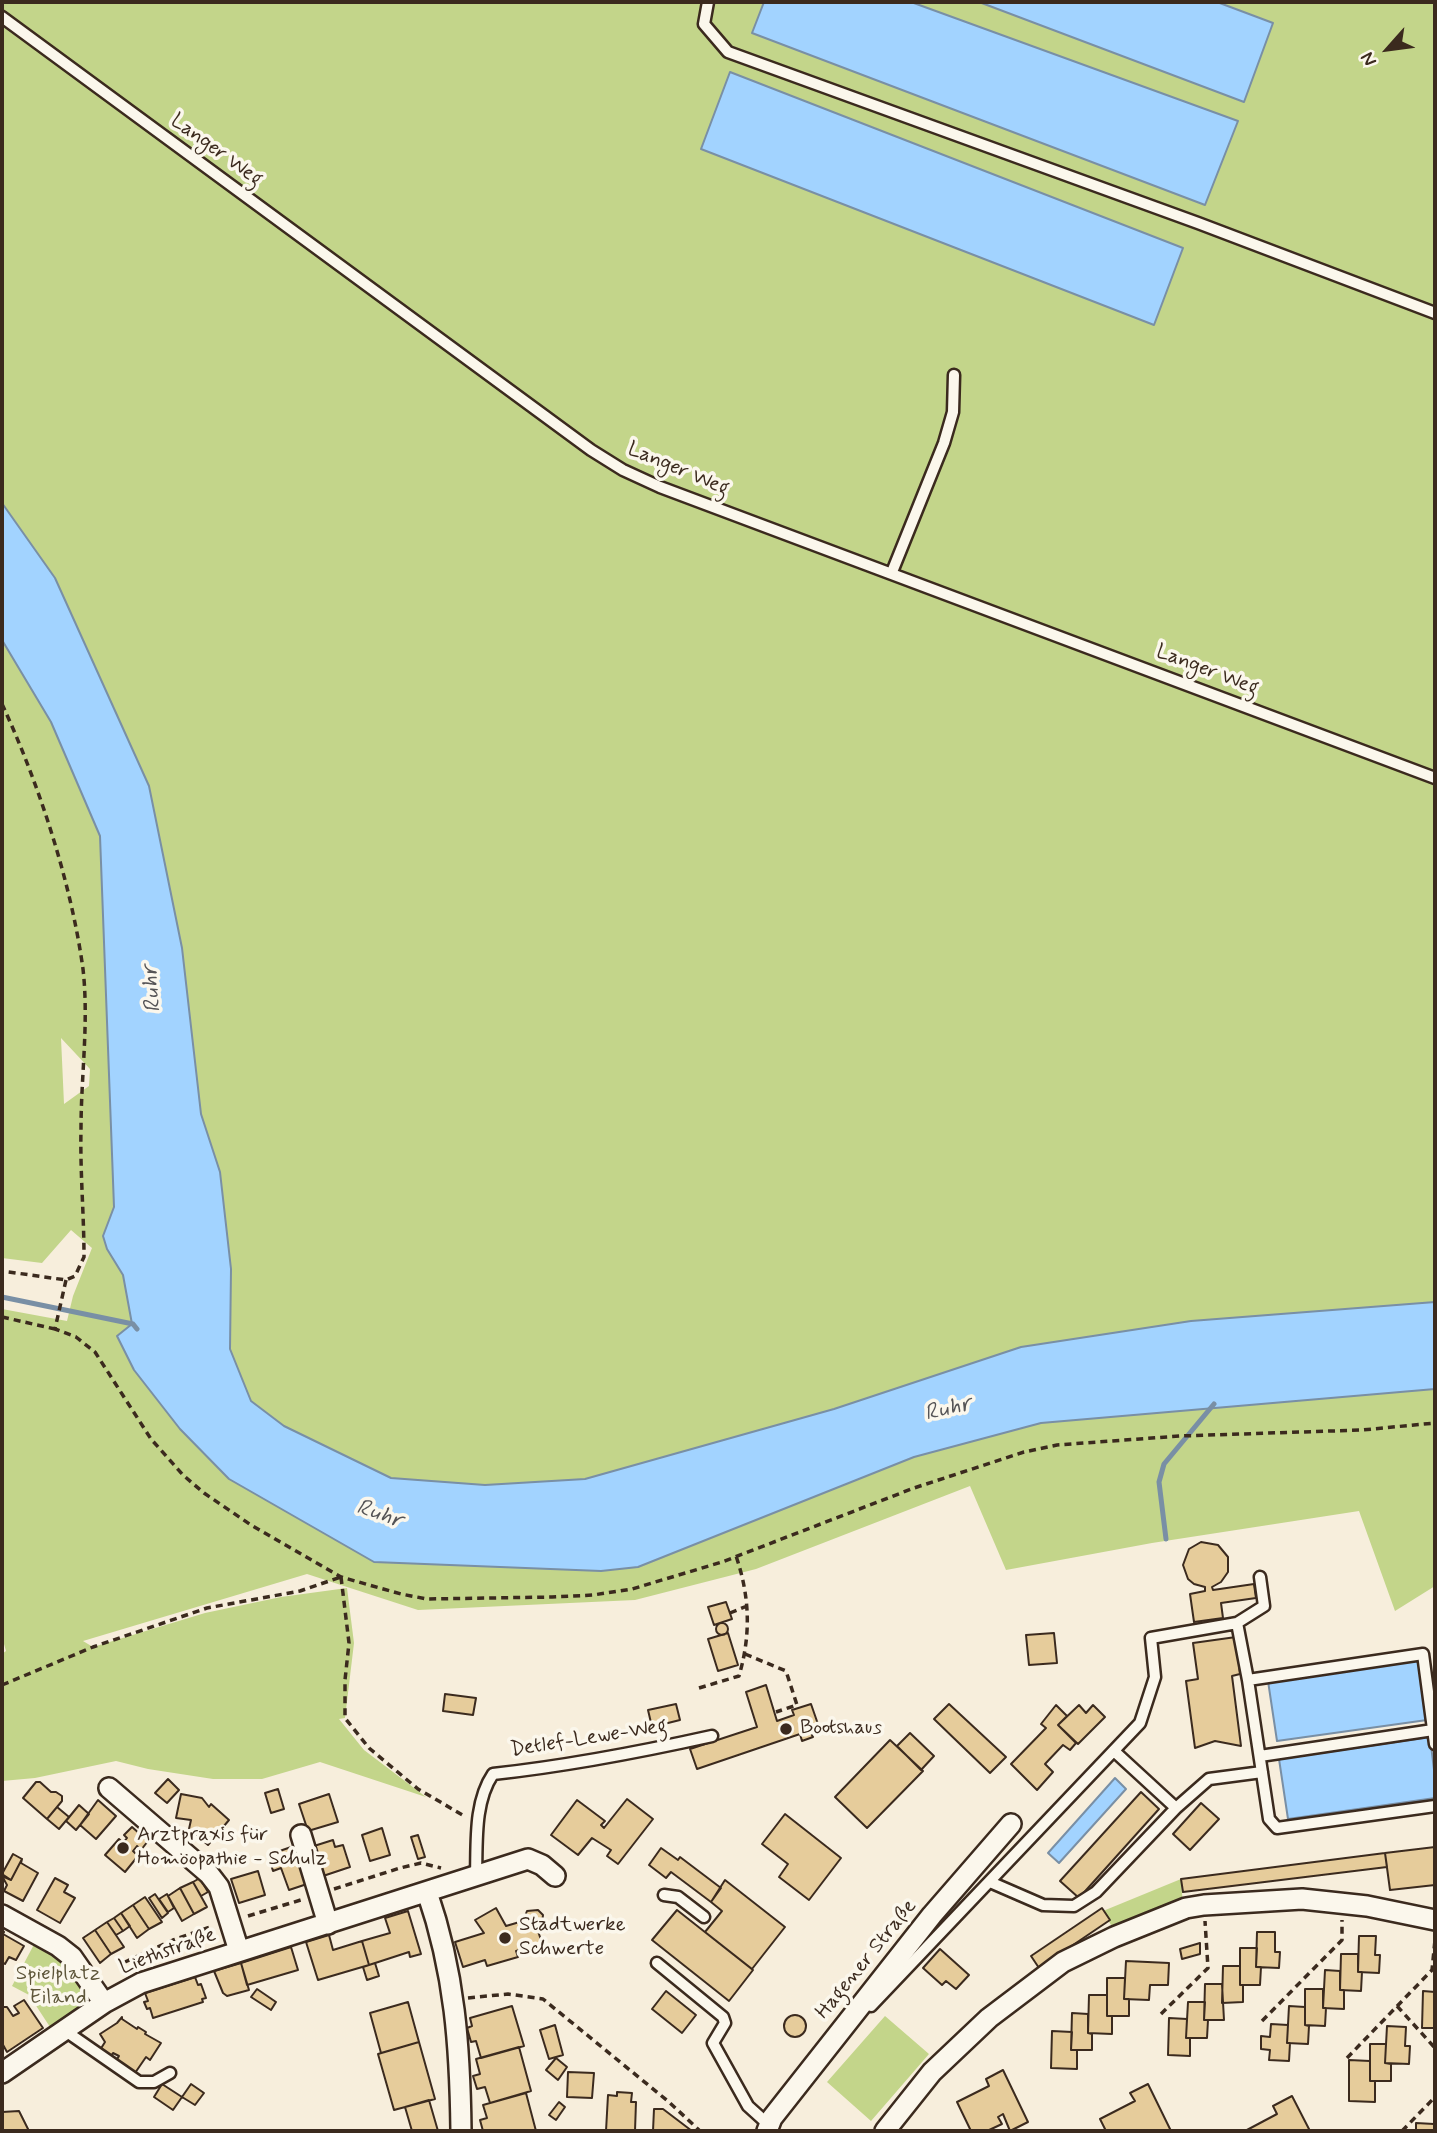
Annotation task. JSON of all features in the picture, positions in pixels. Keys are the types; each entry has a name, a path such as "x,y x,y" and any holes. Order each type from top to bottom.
{"street":[{"path":"109,1788 209,1874 219,1887 239,1951"},
{"name":"Hagener Straße","path":"768,2128 772,2118 932,1915 1012,1824"},
{"path":"301,1835 327,1924"},
{"name":"Liethstraße","path":"2,2073 64,2029 125,1990 141,1983 327,1924 429,1898 455,1882 528,1859 542,1865 555,1876"},
{"path":"429,1898 454,2001 460,2052 461,2131"},
{"path":"885,2131 932,2072 989,2018 1063,1962 1186,1908 1302,1899 1367,1906 1435,1920"},
{"path":"2,1915 58,1946 72,1957 104,2004"}],"lane":[{"path":"708,2 704,24 728,52 1435,313"},
{"name":"Langer Weg","path":"2,17 591,450 623,470 660,487 1435,778"},
{"path":"892,572 944,443 953,412 954,375"},
{"path":"797,2086 1140,1723 1155,1677 1151,1638 1237,1623 1264,1606 1260,1577"},
{"path":"1237,1623 1269,1819 1277,1828 1435,1806"},
{"path":"1248,1680 1423,1654 1435,1744"},
{"path":"1260,1756 1433,1730"},
{"name":"Detlef-Lewe-Weg","path":"476,1876 478,1824 485,1786 493,1774 632,1754 712,1736"},
{"path":"1114,1751 1176,1808"},
{"path":"990,1882 1043,1905 1074,1906 1096,1892 1176,1808 1209,1779 1262,1772"},
{"path":"664,1895 678,1897 704,1917"},
{"path":"657,1963 723,2017 725,2023 713,2043 748,2106 768,2128"},
{"path":"64,2029 139,2082 154,2082 170,2073"}],"path":[{"path":"2,704 25,757 64,875 83,968 85,1004 80,1130 84,1257 75,1276 66,1283 55,1329"},
{"path":"2,1271 66,1283"},
{"path":"2,1317 55,1329 76,1337 95,1352 150,1439 183,1475 204,1493 251,1525 341,1577 427,1599 580,1596 632,1589 736,1556 914,1488 1024,1452 1057,1445 1180,1436 1362,1430 1435,1423"},
{"path":"699,1688 739,1676 745,1654 747,1606 746,1585 736,1556"},
{"path":"2,1685 93,1647 208,1608 300,1591 341,1577"},
{"path":"341,1577 349,1643 345,1718 369,1748 418,1789 478,1824"},
{"path":"730,1613 747,1606"},
{"path":"745,1654 786,1671 797,1705 776,1712"},
{"path":"125,1990 125,1962 173,1940 230,1921 400,1867 421,1863 445,1868 455,1882"},
{"path":"1262,2021 1342,1940 1341,1903"},
{"path":"1161,2014 1208,1968 1204,1905"},
{"path":"1347,2058 1432,1970 1435,1940"},
{"path":"454,2001 508,1994 543,1999 669,2102 700,2131"},
{"path":"1397,2006 1435,2048"},
{"path":"1402,2131 1435,2097"}],"green space":[{"path":"2,2 764,2 753,33 1205,205 1237,121 911,2 979,2 1244,102 1273,23 1218,2 1435,2 1435,1302 1021,1347 834,1409 585,1479 485,1485 391,1478 284,1426 251,1401 230,1349 231,1269 220,1172 201,1114 182,948 149,786 55,578 2,503","holes":["730,73 1183,248 1154,324 701,149"]},
{"path":"2,640 51,722 100,836 114,1207 103,1236 107,1249 116,1260 229,1479 374,1562 601,1571 914,1457 1041,1423 1435,1389 1435,1586 1395,1611 1359,1511 1152,1543 1006,1570 970,1486 756,1569 635,1600 418,1610 307,1574 83,1641 93,1647 205,1613 281,1597 347,1588 354,1643 345,1718 339,1719 364,1750 426,1797 320,1762 262,1779 213,1779 116,1761 35,1778 2,1781 2,1654 6,1651 2,1637 2,1309 67,1321 73,1296 92,1248 71,1230 42,1263 2,1258","holes":["61,1038 90,1069 89,1086 64,1104"]},
{"path":"1181,1879 1183,1907 1115,1932 1103,1911"},
{"name":"Spielplatz Eiland","path":"39,1935 101,1998 52,2030 29,1995 12,1986"},
{"path":"885,2016 929,2054 871,2121 827,2082"}],"water":[{"path":"764,2 911,2 1238,121 1205,205 752,33"},
{"path":"979,2 1217,2 1273,23 1244,102"},
{"path":"730,72 1183,248 1154,325 701,149"},
{"name":"Ruhr","path":"2,503 55,578 149,786 182,948 201,1114 220,1172 231,1269 230,1349 251,1401 284,1426 391,1478 485,1485 585,1479 834,1409 1021,1347 1191,1321 1435,1302 1435,1389 1041,1423 914,1457 638,1567 601,1571 374,1562 229,1479 180,1429 134,1370 117,1336 132,1324 123,1275 107,1249 103,1236 114,1207 100,836 51,722 2,640"},
{"path":"1418,1659 1427,1720 1277,1741 1268,1681"},
{"path":"1430,1737 1435,1798 1288,1819 1279,1759"},
{"path":"1115,1778 1126,1789 1059,1863 1048,1853"}],"building":[{"path":"1201,1542 1218,1545 1228,1557 1228,1572 1221,1582 1212,1587 1213,1590 1254,1584 1256,1598 1221,1603 1223,1618 1194,1622 1190,1594 1205,1591 1205,1587 1188,1579 1183,1565 1189,1549"},
{"path":"726,1602 732,1619 714,1625 708,1607"},
{"path":"717,1624 727,1624 727,1634 717,1634"},
{"path":"728,1633 738,1665 718,1671 708,1639"},
{"path":"1054,1633 1057,1663 1029,1665 1026,1635"},
{"path":"1236,1637 1240,1674 1232,1676 1241,1746 1215,1741 1195,1748 1186,1681 1198,1679 1193,1643"},
{"name":"Bootshaus","path":"766,1685 777,1721 794,1715 792,1710 811,1704 820,1730 811,1733 813,1737 802,1741 800,1734 697,1769 690,1749 757,1727 746,1692"},
{"path":"445,1694 476,1698 473,1715 443,1711"},
{"path":"676,1704 680,1720 652,1727 648,1710"},
{"path":"949,1704 1006,1757 990,1773 934,1719"},
{"path":"1056,1705 1067,1716 1058,1725 1076,1743 1070,1750 1063,1745 1045,1764 1053,1772 1037,1790 1011,1764 1046,1728 1041,1724"},
{"path":"1079,1705 1086,1713 1093,1705 1105,1717 1078,1744 1058,1725"},
{"path":"910,1733 934,1756 921,1770 897,1746"},
{"path":"890,1740 923,1771 867,1828 835,1797"},
{"path":"168,1779 179,1790 167,1803 155,1793"},
{"path":"36,1782 62,1796 62,1801 47,1819 23,1798"},
{"path":"278,1789 284,1809 271,1813 265,1793"},
{"path":"1141,1792 1159,1809 1079,1898 1060,1881"},
{"path":"181,1794 202,1798 209,1807 211,1804 229,1820 208,1845 189,1829 191,1820 176,1818"},
{"path":"329,1794 338,1822 308,1831 299,1804"},
{"path":"627,1799 653,1819 618,1864 607,1856 611,1850 592,1838 578,1855 551,1835 577,1800 605,1821 601,1825 604,1828"},
{"path":"98,1800 116,1816 96,1839 80,1825"},
{"path":"1201,1803 1219,1819 1190,1850 1173,1834"},
{"path":"79,1805 89,1814 76,1830 66,1821"},
{"path":"57,1807 69,1817 59,1829 47,1819"},
{"path":"785,1814 841,1858 809,1900 779,1877 788,1864 762,1844"},
{"name":"Arztpraxis für Homöopathie - Schulz","path":"132,1827 148,1841 141,1850 137,1846 133,1851 138,1856 125,1872 105,1855 119,1839 123,1843 127,1838 124,1835"},
{"path":"382,1828 390,1855 370,1861 362,1835"},
{"path":"418,1835 425,1857 418,1859 411,1837"},
{"path":"333,1840 335,1847 343,1845 350,1867 323,1876 314,1846"},
{"path":"297,1845 310,1883 289,1890 281,1868 273,1871 268,1855"},
{"path":"1435,1847 1435,1885 1390,1890 1385,1853"},
{"path":"661,1848 678,1860 680,1857 721,1888 711,1902 671,1872 666,1878 649,1865"},
{"path":"1385,1853 1387,1867 1183,1892 1181,1879"},
{"path":"13,1854 22,1859 11,1880 2,1874"},
{"path":"22,1859 21,1863 38,1873 23,1901 4,1891 7,1885 2,1876 11,1880"},
{"path":"258,1871 265,1895 239,1903 231,1879"},
{"path":"55,1878 68,1885 64,1892 75,1898 60,1923 37,1910"},
{"path":"200,1878 208,1892 201,1896 193,1882"},
{"path":"725,1880 785,1927 752,1969 705,1932 722,1911 711,1902"},
{"path":"193,1882 207,1907 194,1914 180,1888"},
{"path":"180,1888 194,1914 182,1921 168,1896"},
{"path":"155,1894 168,1913 162,1918 149,1898"},
{"path":"167,1894 174,1908 168,1912 159,1899"},
{"path":"145,1897 162,1922 149,1929 133,1905"},
{"path":"133,1905 149,1929 137,1938 121,1913"},
{"name":"Stadtwerke Schwerte","path":"496,1908 506,1926 523,1921 527,1911 538,1910 543,1915 542,1923 537,1928 542,1943 516,1951 518,1957 487,1966 485,1960 463,1967 455,1942 484,1933 475,1920"},
{"path":"1102,1908 1110,1920 1039,1968 1031,1956"},
{"path":"677,1910 753,1970 729,2001 652,1940"},
{"path":"408,1911 421,1954 410,1957 409,1952 369,1965 362,1941 390,1933 385,1918"},
{"path":"121,1913 130,1926 123,1931 114,1918"},
{"path":"114,1918 123,1931 116,1935 107,1922"},
{"path":"107,1922 124,1947 111,1954 95,1930"},
{"path":"2,1930 3,1934 24,1946 16,1960 9,1957 5,1964 2,1962"},
{"path":"95,1930 111,1954 100,1963 83,1938"},
{"path":"1257,1932 1275,1932 1275,1952 1280,1952 1279,1968 1256,1967"},
{"path":"329,1935 333,1950 362,1941 369,1965 318,1980 306,1942"},
{"path":"1359,1936 1376,1936 1375,1955 1380,1955 1379,1973 1358,1972"},
{"path":"1200,1943 1200,1954 1182,1959 1180,1949"},
{"path":"291,1947 298,1970 247,1985 241,1963"},
{"path":"1240,1948 1257,1948 1256,1967 1261,1967 1260,1985 1240,1985"},
{"path":"940,1949 969,1975 956,1989 946,1981 942,1985 923,1968"},
{"path":"1341,1954 1358,1954 1358,1972 1362,1972 1361,1991 1340,1990"},
{"path":"1126,1961 1169,1963 1168,1985 1150,1985 1149,2000 1124,1999"},
{"path":"241,1963 249,1990 227,1996 223,1993 214,1971"},
{"path":"375,1963 379,1976 367,1980 363,1967"},
{"path":"1223,1966 1240,1966 1243,2002 1222,2003"},
{"path":"1325,1970 1340,1971 1344,2009 1323,2008"},
{"path":"195,1977 206,1998 202,1999 203,2002 153,2018 150,2008 147,2009 144,2002 148,2001 145,1993"},
{"path":"1107,1978 1125,1978 1124,1999 1129,1999 1129,2016 1107,2016"},
{"path":"1205,1984 1222,1984 1224,2020 1204,2020"},
{"path":"257,1989 276,2002 271,2010 251,1997"},
{"path":"1305,1989 1323,1989 1325,2026 1305,2025"},
{"path":"666,1991 696,2015 682,2033 652,2009"},
{"path":"1423,1991 1435,1992 1435,2028 1422,2028"},
{"path":"1089,1995 1107,1995 1107,2016 1112,2016 1112,2034 1088,2033"},
{"path":"24,2000 43,2028 7,2052 2,2043 2,2007 7,2007 13,2016 19,2013 14,2006"},
{"path":"408,2002 419,2042 381,2053 370,2013"},
{"path":"1188,2002 1205,2002 1207,2038 1186,2038"},
{"path":"512,2006 524,2046 481,2058 476,2041 471,2042 467,2028 472,2026 470,2018"},
{"path":"1289,2006 1305,2007 1305,2025 1309,2026 1308,2044 1287,2043"},
{"path":"1072,2013 1088,2014 1092,2050 1071,2050"},
{"path":"791,2015 799,2015 806,2022 806,2030 799,2037 791,2037 784,2030 784,2022"},
{"path":"122,2017 161,2043 150,2060 146,2057 135,2073 116,2061 119,2056 113,2053 110,2057 100,2050 105,2042 100,2034"},
{"path":"1169,2018 1187,2019 1186,2038 1190,2038 1190,2056 1168,2055"},
{"path":"1271,2024 1288,2025 1289,2061 1269,2060 1270,2050 1261,2049 1261,2036 1270,2037"},
{"path":"555,2025 563,2055 549,2059 540,2030"},
{"path":"1387,2026 1406,2027 1405,2046 1410,2046 1409,2064 1385,2063"},
{"path":"1052,2031 1072,2032 1071,2050 1077,2050 1077,2069 1051,2068"},
{"path":"419,2042 435,2099 394,2110 378,2054"},
{"path":"1370,2044 1386,2044 1385,2063 1391,2064 1391,2081 1370,2081"},
{"path":"519,2047 531,2091 490,2103 485,2087 477,2089 473,2076 480,2074 476,2059"},
{"path":"556,2058 567,2067 558,2080 546,2070"},
{"path":"1349,2060 1370,2061 1370,2081 1375,2081 1375,2102 1349,2101"},
{"path":"1003,2070 1028,2122 1010,2131 1003,2114 998,2117 1002,2124 987,2131 971,2131 957,2102 989,2086 986,2079"},
{"path":"568,2072 594,2073 592,2098 567,2097"},
{"path":"162,2084 182,2097 173,2110 154,2097"},
{"path":"191,2084 204,2093 195,2105 182,2097"},
{"path":"1148,2084 1171,2131 1106,2131 1100,2119 1135,2101 1130,2093"},
{"path":"617,2092 632,2093 631,2102 636,2102 635,2131 606,2131 608,2095 617,2096"},
{"path":"526,2093 536,2131 483,2131 480,2120 487,2118 483,2105"},
{"path":"1292,2096 1310,2131 1245,2131 1277,2114 1273,2106"},
{"path":"429,2100 438,2131 412,2131 405,2107"},
{"path":"559,2102 565,2107 556,2120 549,2115"},
{"path":"654,2109 663,2109 692,2131 653,2131"},
{"path":"19,2111 29,2131 2,2131 2,2112"},
{"path":"1416,2123 1434,2124 1434,2131 1416,2131"}],"waterway":[{"path":"2,1297 133,1324 137,1329"},
{"path":"1166,1539 1159,1482 1164,1464 1214,1404"}],"place":[{"name":"Bootshaus","path":"786,1729"},
{"name":"Arztpraxis für Homöopathie - Schulz","path":"123,1848"},
{"name":"Stadtwerke Schwerte","path":"505,1938"}]}
